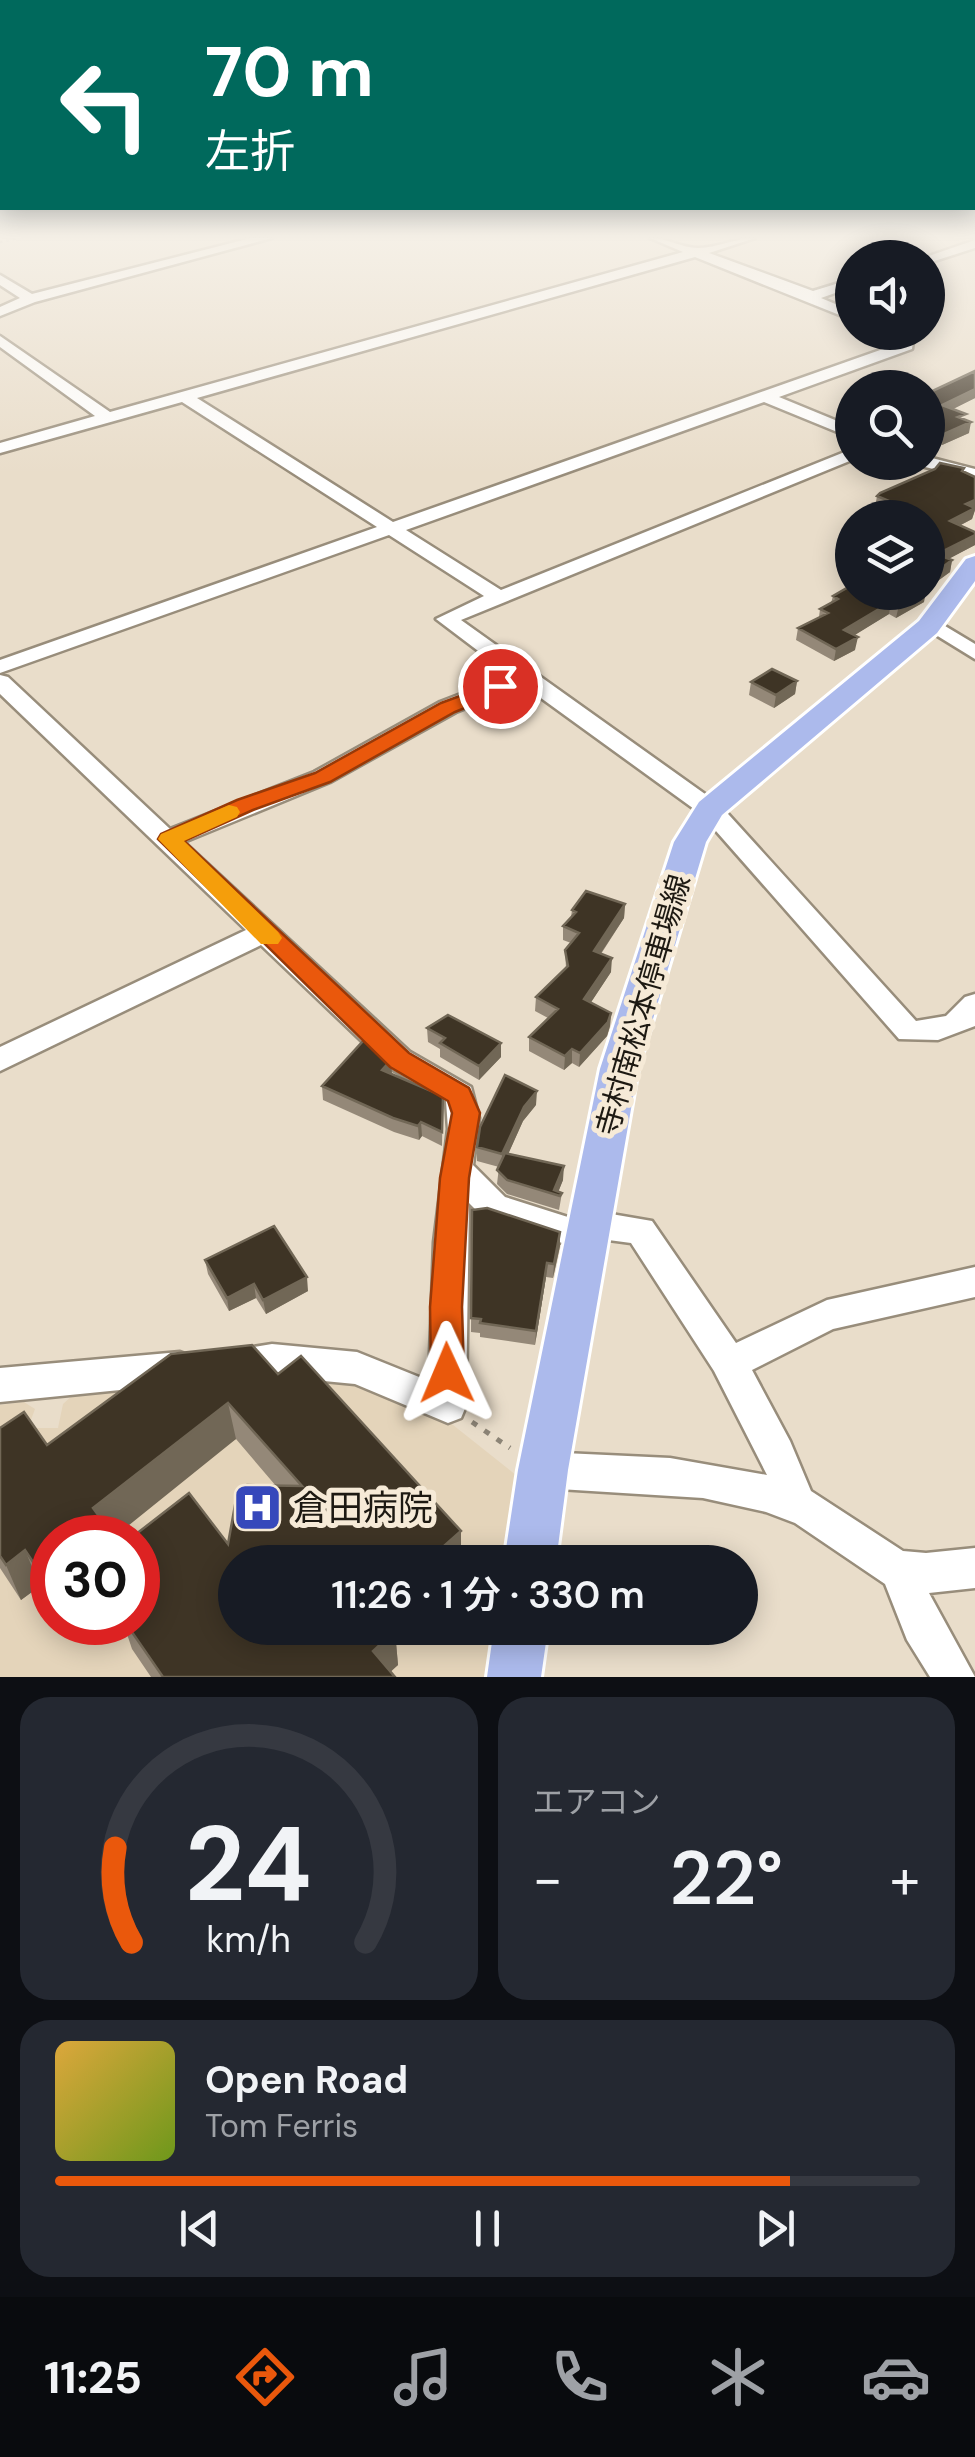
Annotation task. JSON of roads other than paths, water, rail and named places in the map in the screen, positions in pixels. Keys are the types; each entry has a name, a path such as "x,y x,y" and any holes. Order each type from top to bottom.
{"main road":[{"name":"寺村南松本停車場線","path":"532,1545 587,1231 624,1051 690,842 710,809 872,676 930,623 975,564"},
{"path":"514,1677 519,1645"}],"street":[{"path":"0,448 470,316"},
{"path":"0,340 108,418"},
{"path":"0,667 896,350"},
{"path":"184,396 500,598"},
{"path":"764,396 835,426"},
{"path":"835,461 446,619 710,809 909,1032 932,1032 966,1020 975,1004"},
{"path":"945,466 975,474"},
{"path":"930,623 975,652"},
{"path":"169,839 245,805 322,778 448,707 526,676"},
{"path":"0,682 400,1060 460,1095 466,1113 456,1169 446,1307 448,1406 356,1368 272,1360 0,1386"},
{"path":"0,1060 264,932"},
{"path":"456,1169 494,1207 587,1231 640,1231 730,1364 783,1460 796,1503"},
{"path":"730,1364 826,1314 975,1282"},
{"path":"543,1470 617,1472 723,1485 796,1503 900,1570 975,1568"},
{"path":"900,1570 922,1625 954,1677"}],"place":[{"name":"倉田病院","path":"258,1508"}]}
